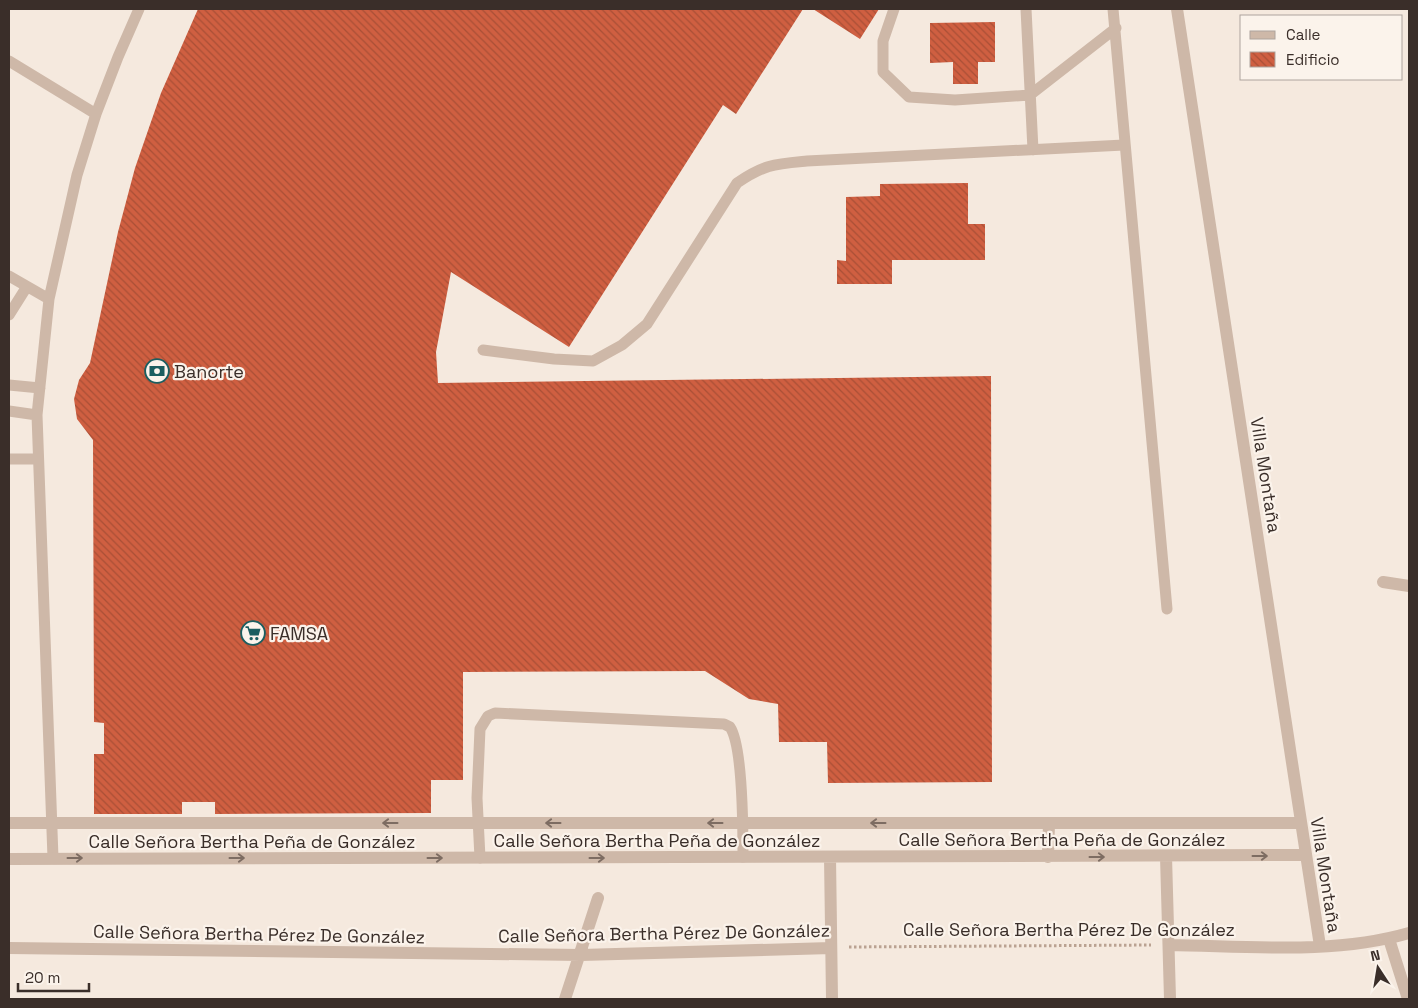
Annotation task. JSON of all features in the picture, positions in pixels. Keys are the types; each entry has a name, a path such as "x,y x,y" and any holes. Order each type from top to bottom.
{"street":[{"name":"Villa Montaña","path":"1177,9 1299,823 1320,946"},
{"path":"1383,582 1409,586"},
{"name":"Calle Señora Bertha Peña de González","path":"9,823 1299,823"},
{"path":"1048,857 1049,823"},
{"name":"Calle Señora Bertha Peña de González","path":"9,858 743,858 1305,855"},
{"path":"1166,856 1170,999"},
{"path":"830,857 832,999"},
{"path":"565,999 581,955 598,898"},
{"name":"Calle Señora Bertha Pérez De González","path":"1169,945 1320,946 1389,939 1409,934"},
{"path":"1389,939 1408,999"},
{"name":"Calle Señora Bertha Pérez De González","path":"9,948 581,955 831,948"}],"lane":[{"path":"53,858 37,415 49,299 77,175 96,114 139,9"},
{"path":"894,9 883,41 883,72 909,97 955,100 1030,95 1116,28"},
{"path":"1026,9 1033,150"},
{"path":"1113,9 1167,609"},
{"path":"9,62 96,114"},
{"path":"483,350 554,359 593,360 622,345 647,324 737,183 759,168 779,163 807,160 1124,145"},
{"path":"9,276 26,288 49,299"},
{"path":"9,315 26,288"},
{"path":"9,385 40,388"},
{"path":"9,411 37,415"},
{"path":"9,459 38,459"},
{"path":"480,858 480,729 488,716 495,713 724,724 730,727 735,738 743,823 743,858"}],"path":[{"name":"Calle Señora Bertha Pérez De González","path":"831,948 1169,945"}],"building":[{"path":"198,9 803,9 736,114 723,105 569,347 451,272 436,352 438,383 991,376 992,782 828,783 827,742 779,742 778,704 749,699 705,671 463,672 463,780 431,780 431,813 215,814 215,802 182,802 182,814 94,814 94,754 104,754 104,723 94,722 93,440 77,419 74,399 79,380 90,363 118,232 135,168 161,93"},
{"path":"813,9 879,9 860,39"},
{"path":"995,22 995,62 978,62 978,84 953,84 953,62 930,63 930,23"},
{"path":"968,183 968,224 985,224 985,260 892,260 892,284 837,284 837,260 846,261 846,197 880,196 880,184"}],"place":[{"name":"Banorte","path":"157,371"},
{"name":"FAMSA","path":"253,633"}]}
